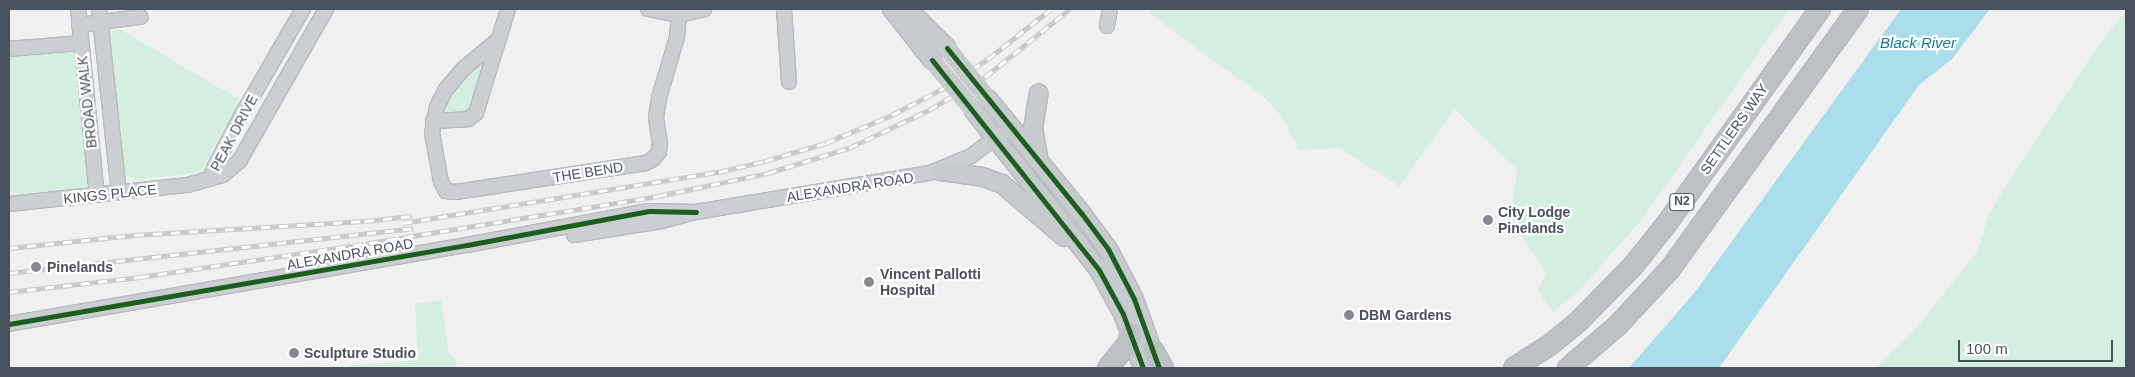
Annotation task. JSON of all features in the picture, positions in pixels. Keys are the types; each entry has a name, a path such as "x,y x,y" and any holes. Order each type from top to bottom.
{"highway":[{"name":"SETTLERS WAY","path":"1514,368 1551,344 1579,321 1633,266 1668,222 1820,9"},
{"name":"N2","path":"1568,368 1591,350 1638,305 1681,255 1858,9"},
{"path":"1108,368 1128,343 1131,332"},
{"path":"1577,368 1591,350"},
{"path":"1156,359 1163,368"}],"main road":[{"path":"892,9 1099,270 1118,303 1131,332 1143,368"},
{"path":"908,9 947,48 1082,214 1117,264 1134,299 1156,359"},
{"path":"1039,93 1032,134 1040,161"},
{"path":"941,171 982,177 1002,184 1099,270"}],"street":[{"name":"BROAD WALK","path":"78,9 97,195"},
{"name":"PEAK DRIVE","path":"210,179 240,118 303,9"},
{"name":"PEAK DRIVE","path":"210,179 230,170 240,160 326,9"},
{"path":"433,120 468,119 476,113 508,9"},
{"path":"648,9 679,15 704,9"},
{"path":"784,9 789,82"},
{"path":"1107,26 1110,9"},
{"name":"BROAD WALK","path":"100,15 119,192"},
{"path":"79,25 100,15 140,17"},
{"name":"THE BEND","path":"499,39 463,69 452,81 441,98 433,120 432,133 441,182 446,191 456,192 646,163 653,159 658,152 660,143 657,107 677,37 679,15"},
{"path":"9,49 81,43"},
{"name":"ALEXANDRA ROAD","path":"9,324 467,246 649,212 696,212 941,171 976,154 1010,126"},
{"name":"KINGS PLACE","path":"9,204 188,185 210,179"}],"green space":[{"path":"1151,9 1789,9 1643,218 1578,292 1552,312 1538,291 1546,272 1510,220 1517,170 1455,109 1399,186 1340,148 1298,150 1282,117 1265,98 1150,14"},
{"path":"2126,11 2126,368 1876,368 1914,331 1977,252 1989,214 2011,178 2097,47"},
{"path":"121,30 240,100 203,168 194,173 136,180 125,175 120,166 106,36 109,31"},
{"path":"69,49 78,55 90,179 87,185 79,189 17,194 10,191 9,54"},
{"path":"488,57 468,115 442,113 442,107 458,80"},
{"path":"441,300 449,355 455,359 457,368 347,368 347,366 418,360 415,304"}],"water":[{"name":"Black River","path":"1901,9 1990,9 1952,59 1919,85 1719,368 1629,368 1695,292"}],"railway":[{"path":"403,223 719,172 826,143 892,115 942,89 988,59 1051,9"},
{"path":"9,292 140,277 369,243 658,196 768,173 849,148 929,110 985,77 1070,9"},
{"path":"9,248 135,235 365,221 412,216"},
{"path":"9,273 414,228"}],"cycle path":[{"path":"947,48 1082,214 1108,249 1134,299 1159,368"},
{"path":"932,60 1099,270 1123,314 1143,368"},
{"path":"9,324 467,245 649,211 696,212"}],"place":[{"name":"City Lodge Pinelands","path":"1488,220"},
{"name":"Pinelands","path":"36,267"},
{"name":"Vincent Pallotti Hospital","path":"869,282"},
{"name":"DBM Gardens","path":"1349,315"},
{"name":"Sculpture Studio","path":"294,353"}]}
